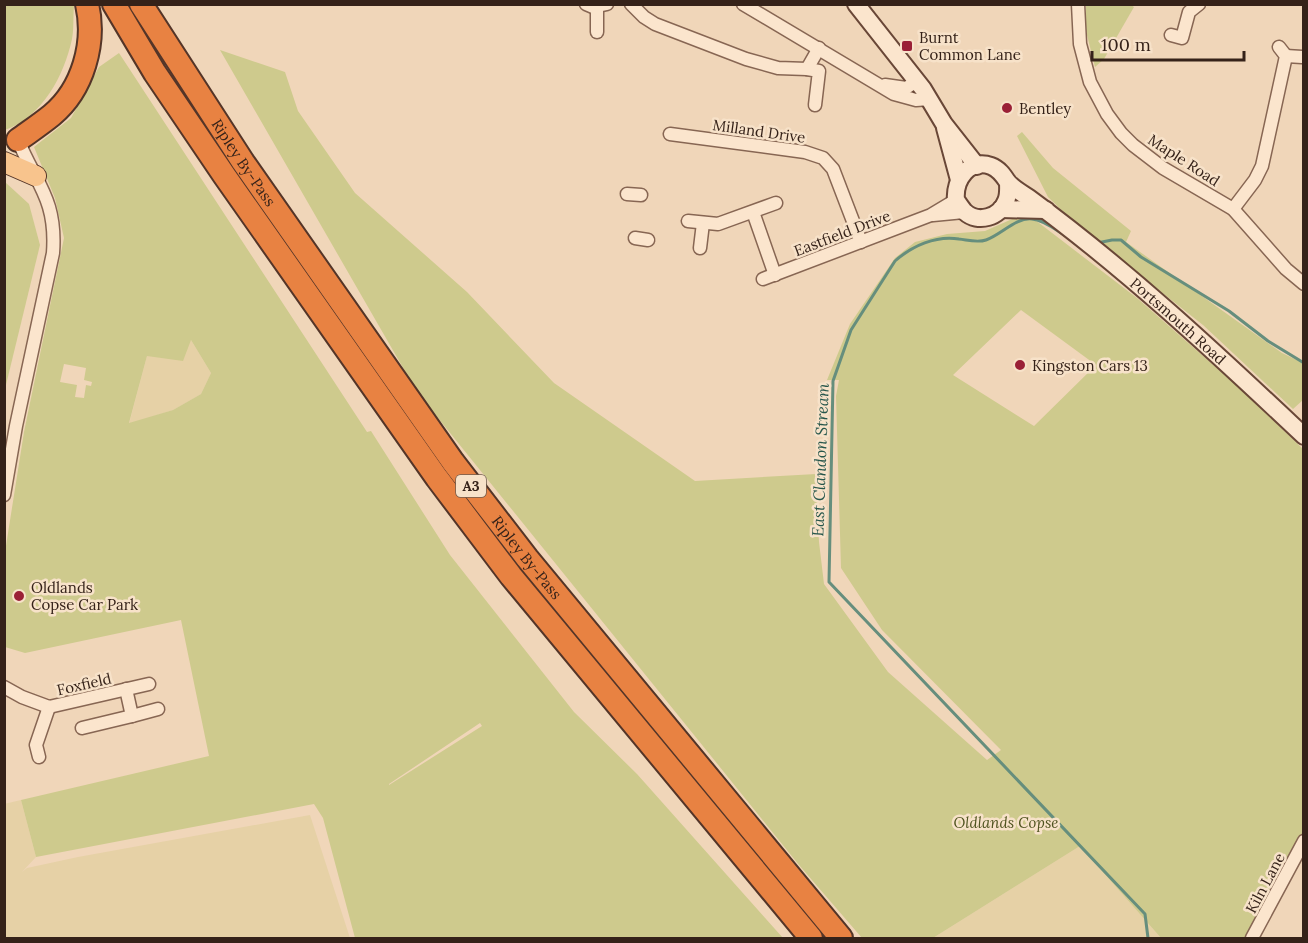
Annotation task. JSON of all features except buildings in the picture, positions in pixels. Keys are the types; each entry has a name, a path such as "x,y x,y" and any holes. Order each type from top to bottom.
{"highway":[{"path":"11,143 53,114 78,80 90,43 90,15 87,4"},
{"name":"Ripley By-Pass","path":"114,4 155,73 224,175 437,478 511,576 810,939"},
{"name":"Ripley By-Pass","path":"141,4 243,162 453,462 526,558 841,939"}],"main road":[{"path":"855,4 917,81 944,124 977,166 963,172 959,180 957,186 960,206 973,217 991,216 1001,209 1008,196 1008,182"},
{"path":"944,124 959,180"},
{"path":"4,162 36,176"},
{"name":"Portsmouth Road","path":"977,166 985,165 997,169 1008,182 1097,249 1186,326 1304,436"},
{"path":"1001,209 1047,210"}],"street":[{"path":"631,4 635,10 655,24 746,59 778,68 819,70 815,105"},
{"path":"743,4 878,83 884,89 903,98 930,99"},
{"name":"Maple Road","path":"1078,4 1080,44 1084,65 1098,98 1114,124 1133,145 1148,157 1233,209 1286,269 1304,284"},
{"path":"596,5 597,32"},
{"path":"1171,35 1182,38 1190,7"},
{"path":"807,69 819,48"},
{"path":"1233,209 1255,180 1262,166 1282,52 1302,57"},
{"path":"878,83 906,88 917,81"},
{"name":"Milland Drive","path":"670,134 805,152 823,158 833,169 861,242"},
{"path":"4,495 16,426 53,253 54,236 49,203 36,176 11,143"},
{"path":"627,194 641,195"},
{"path":"688,221 718,224 776,203"},
{"name":"Eastfield Drive","path":"753,212 769,277 960,206"},
{"path":"700,248 703,224"},
{"name":"Foxfield","path":"4,687 22,697 49,707 149,684"},
{"name":"Foxfield","path":"126,689 132,716"},
{"name":"Foxfield","path":"39,757 36,745 49,707"},
{"path":"82,728 158,709"},
{"name":"Kiln Lane","path":"1252,939 1304,842"}],"shaded area":[{"path":"191,340 211,373 201,394 173,410 129,424 147,356"},
{"path":"21,800 36,857 22,872 27,868 78,857 310,815 350,938 5,938 4,804"},
{"path":"1080,846 1161,938 933,938"}],"green space":[{"path":"5,4 74,6 72,39 57,81 30,116 5,130"},
{"path":"1086,5 1131,5 1134,7 1104,59 1095,67 1086,31"},
{"name":"Oldlands Copse","path":"220,50 285,72 298,111 355,193 467,292 554,383 695,481 816,474 819,542 824,584 888,672 987,760 1001,750 882,630 841,568 836,396 839,380 827,380 850,324 895,258 915,242 947,234 985,231 1026,213 1137,298 1235,384 1303,449 1303,838 1250,938 1161,938 1080,846 933,938 862,938 799,865 417,392","holes":["1021,310 1096,365 1034,426 953,375"]},
{"path":"119,53 367,432 371,431 450,555 574,712 637,774 783,938 355,938 323,818 314,804 36,857 21,800 209,756 181,620 25,653 5,647 5,552 24,432 64,238 55,198 34,147 71,118 99,67","holes":["191,340 211,373 201,394 173,410 129,423 147,356 183,361","64,364 86,368 84,380 92,382 91,386 86,385 84,398 75,397 77,385 60,382","480,723 482,726 389,785"]},
{"path":"1022,132 1053,168 1131,231 1126,242 1282,353 1303,363 1303,400 1293,409 1203,325 1079,227 1048,197 1017,136"},
{"path":"5,182 29,204 40,245 5,389"}],"waterway":[{"name":"East Clandon Stream","path":"1066,236 1041,221 1026,219 1014,223 992,238 983,241 950,238 933,240 909,251 895,261 851,330 833,381 829,582 1145,914 1148,938"},
{"name":"East Clandon Stream","path":"1097,243 1121,240 1141,257 1229,311 1268,341 1304,363"}],"place":[{"name":"Burnt Common Lane","path":"907,46"},
{"name":"Bentley","path":"1007,108"},
{"name":"Kingston Cars 13","path":"1020,365"},
{"name":"Oldlands Copse Car Park","path":"19,596"}]}
